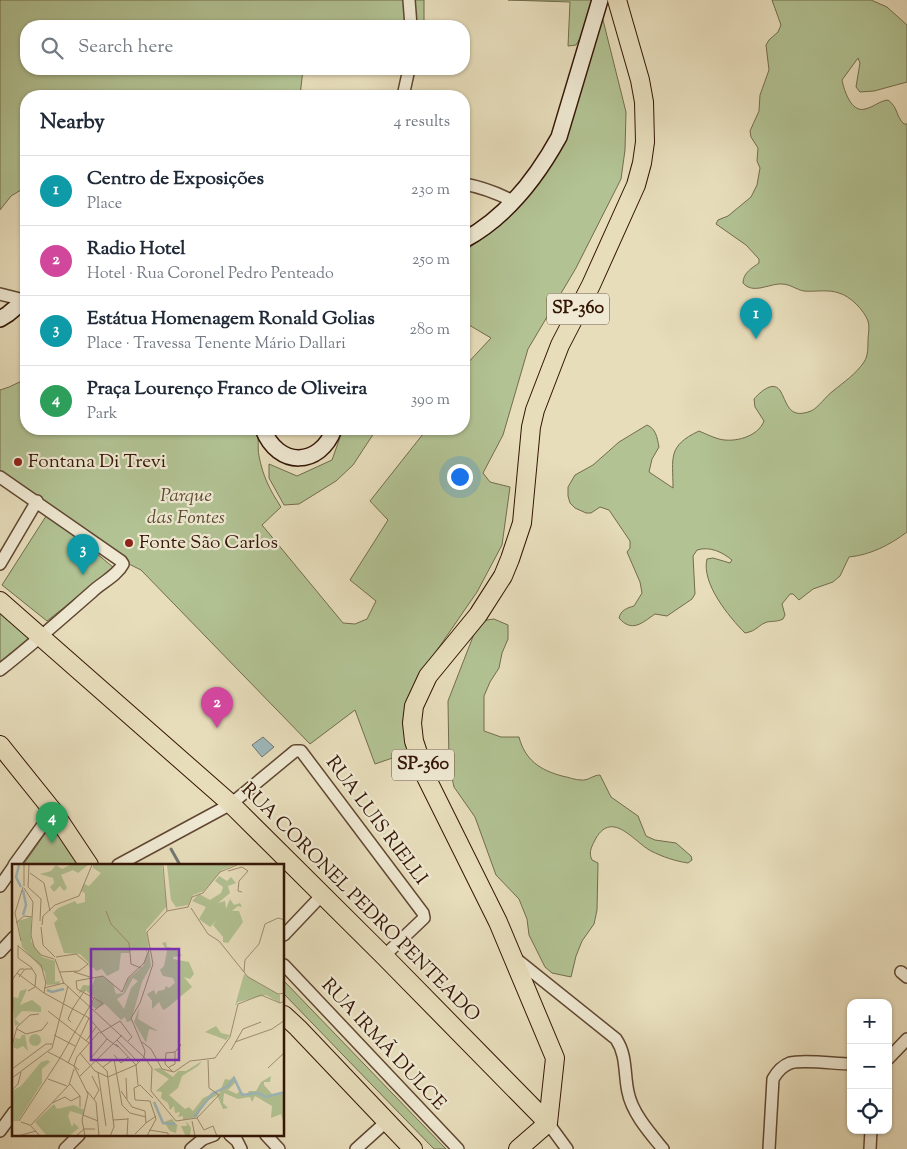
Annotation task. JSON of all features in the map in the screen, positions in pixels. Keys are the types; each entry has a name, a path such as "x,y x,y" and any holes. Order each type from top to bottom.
{"main road":[{"name":"SP-360","path":"548,1123 555,1058 498,922 426,776 414,741 412,723 414,706 428,676 478,615 503,576 523,516 531,427 535,410 560,345 594,277 636,185 645,142 644,102 640,80 617,0"},
{"name":"RUA CORONEL PEDRO PENTEADO","path":"0,601 230,804 384,956 548,1123"},
{"path":"0,745 53,811 86,864"},
{"path":"285,1016 413,1149"},
{"path":"518,1149 548,1123"}],"street":[{"path":"410,0 411,20"},
{"path":"470,236 513,201 536,174 559,137 600,0"},
{"path":"404,90 408,75"},
{"path":"470,186 497,193 513,201"},
{"path":"0,294 20,298"},
{"path":"0,319 20,303"},
{"path":"266,435 276,450 284,455 295,458 306,457 324,448 331,435"},
{"path":"0,477 121,561 123,565 41,638 0,670"},
{"path":"0,564 37,501"},
{"name":"RUA LUIS RIELLI","path":"230,804 296,751 303,752 422,911 424,918 384,956"},
{"path":"120,864 230,804"},
{"path":"15,864 53,811"},
{"path":"0,886 12,869"},
{"path":"285,934 322,895"},
{"path":"0,952 12,939"},
{"path":"512,956 616,1039 623,1055 631,1101 649,1132 663,1149"},
{"name":"RUA IRMÃ DULCE","path":"285,966 458,1149"},
{"path":"892,1055 907,1039"},
{"path":"769,1149 773,1079 777,1072 782,1067 797,1061 847,1064"},
{"path":"0,1131 12,1115"},
{"path":"356,1149 387,1121"},
{"path":"548,1123 567,1149"},
{"path":"870,1149 871,1134"},
{"path":"65,1149 78,1136"},
{"path":"191,1149 212,1136"},
{"path":"231,1136 237,1141 241,1149"},
{"path":"267,1136 279,1149"}],"green space":[{"path":"0,0 424,0 424,20 20,20 20,75 302,75 301,90 20,90 20,190 11,196 0,210"},
{"path":"508,0 596,0 589,23 576,45 568,46 570,2"},
{"path":"772,0 871,0 887,7 907,25 907,82 874,91 860,92 856,87 860,63 858,58 842,80 849,100 856,108 865,109 888,100 894,106 901,121 907,124 907,532 880,549 849,557 840,576 833,582 813,589 799,600 793,594 790,594 782,604 785,615 783,619 767,622 745,633 724,609 712,589 706,568 707,559 713,558 730,563 732,560 716,550 697,550 693,556 695,594 692,599 667,616 655,614 637,625 628,625 619,618 620,615 625,610 634,606 642,593 640,582 627,552 630,548 630,541 609,510 600,507 591,513 586,513 575,508 570,503 568,487 575,475 593,465 619,442 647,425 654,431 659,447 652,459 649,472 673,488 674,454 681,442 699,431 725,440 745,438 751,435 761,427 764,421 755,407 754,399 763,390 771,387 778,388 788,406 794,412 804,413 811,411 850,378 864,362 867,355 868,321 852,300 835,292 804,291 785,284 757,288 747,286 743,283 743,279 748,271 759,263 759,259 746,245 716,224 718,220 728,216 751,197 757,185 760,168 757,161 758,148 751,137 750,131 759,111 760,95 769,70 766,45 778,32 781,25"},
{"name":"Parque das Fontes","path":"601,12 626,112 625,150 621,179 576,268 528,349 503,435 483,473 490,482 510,487 502,545 477,592 415,682 410,703 410,752 375,764 355,710 310,744 141,570 127,563 0,474 0,390 20,382 20,435 258,435 259,456 265,477 281,507 262,525 343,623 355,624 367,619 376,601 350,580 388,520 370,501 422,435 470,435 470,361 491,338 470,326 470,247 499,225 537,185 556,156"},
{"name":"Parque das Fontes","path":"341,435 373,435 353,465 336,481 299,504 284,505 269,478 269,464 297,476 332,460"},
{"path":"48,513 114,568 47,621 2,585"},
{"path":"0,609 35,639 0,666"},
{"path":"494,619 508,625 508,639 502,653 499,668 484,696 484,731 501,737 519,737 529,758 540,767 554,774 581,780 600,775 611,797 638,816 646,836 655,840 676,843 691,856 692,860 688,863 660,855 644,847 616,827 609,827 603,830 596,838 590,852 592,860 598,863 597,910 594,924 582,941 571,977 552,973 545,967 529,935 527,919 519,899 496,875 475,817 454,787 449,764 448,701 479,621"},
{"path":"51,825 80,861 76,864 24,864"},
{"path":"285,982 446,1149 434,1149 285,995"}],"water":[{"path":"263,737 274,747 262,757 252,745"}],"waterway":[{"path":"171,849 179,864"}],"place":[{"name":"Centro de Exposições","path":"756,339"},
{"name":"Fontana Di Trevi","path":"18,462"},
{"name":"Fonte São Carlos","path":"129,543"},
{"name":"Estátua Homenagem Ronald Golias","path":"83,575"},
{"name":"Radio Hotel","path":"217,728"},
{"name":"Praça Lourenço Franco de Oliveira","path":"52,843"}]}
